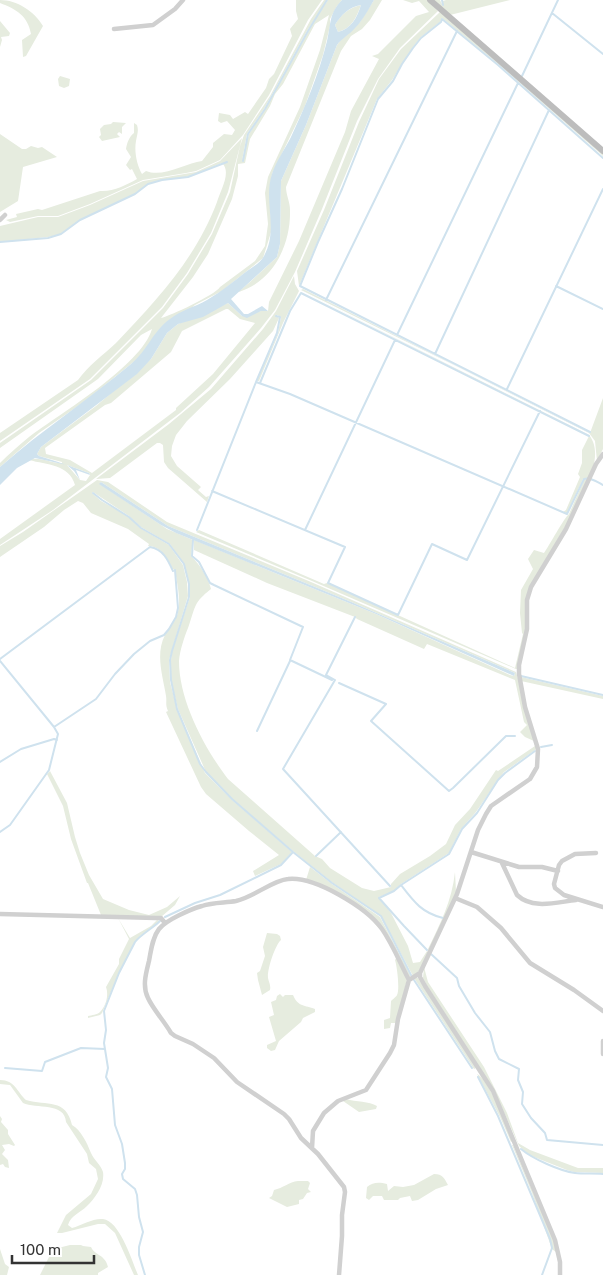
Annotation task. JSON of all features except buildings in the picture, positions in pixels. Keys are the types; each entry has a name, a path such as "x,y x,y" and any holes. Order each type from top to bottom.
{"street":[{"path":"114,29 153,25 183,0"},
{"path":"430,0 603,151"},
{"path":"0,220 5,215"},
{"path":"560,1275 560,1262 555,1240 499,1103 484,1076 425,986 420,977 420,972 455,898 478,830 488,810 530,778 537,767 538,749 525,707 519,674 519,665 527,628 527,600 531,587 576,511 596,464 603,454"},
{"path":"471,852 519,867 542,867 558,871"},
{"path":"596,853 575,854 562,861 554,884 564,895 603,907"},
{"path":"502,862 518,895 522,899 539,905 577,900"},
{"path":"312,1148 313,1131 324,1113 338,1101 366,1090 390,1053 394,1044 408,980 392,945 376,922 341,896 304,881 286,879 247,898 202,906 165,923 154,936 145,980 145,992 174,1036 184,1039 214,1058 237,1082 284,1114 300,1138 312,1148 342,1183 345,1192 339,1275"},
{"path":"455,898 477,907 501,928 530,963 574,990 603,1011"},
{"path":"0,914 161,918 165,923"},
{"path":"408,980 420,972"},
{"path":"603,1041 603,1054"}],"shaded area":[{"path":"0,0 13,2 24,7 43,26 26,56 23,57 22,40 31,34 27,22 16,11 0,3"},
{"path":"296,0 322,0 308,20 269,95 243,135 220,160 196,171 143,180 58,216 38,216 10,222 6,220 17,217 16,214 38,209 42,210 100,191 115,189 137,179 132,169 130,170 126,165 131,157 126,149 128,140 134,133 134,123 138,129 135,145 136,158 142,174 146,171 160,173 202,161 213,147 213,143 224,134 232,135 235,130 227,121 221,123 218,121 219,113 230,115 233,119 245,112 248,114 266,88 292,36 290,29 298,19"},
{"path":"324,0 327,0 307,31 264,109 247,134 242,161 249,134 265,109 316,18 328,0 342,0 330,19 323,55 305,106 272,174 270,207 272,229 263,258 222,291 195,305 146,348 140,357 84,402 39,433 0,467 0,463 29,437 117,373 145,343 152,329 141,335 98,379 0,448 0,443 91,380 163,308 188,274 212,234 230,192 244,135 270,96 311,19","holes":["329,15 320,50 300,107 268,177 265,193 268,224 265,246 255,261 216,291 192,305 161,318 193,277 208,254 232,199 238,176 238,164 245,163 250,139 275,94 283,84 315,24"]},
{"path":"374,0 382,0 370,20 362,29 351,36 341,51 286,187 290,207 289,223 287,236 278,260 261,280 238,292 277,257 280,244 281,181 306,125 337,45 360,22"},
{"path":"403,0 427,0 438,11 400,48 378,79 357,121 295,272 275,310 209,387 180,413 53,510 0,545 0,539 75,485 72,478 63,469 29,460 37,459 62,463 37,454 41,447 96,406 151,359 167,333 178,324 228,303 242,316 268,311 269,302 299,241 345,132 351,111 379,59 372,56 378,54 416,16 429,12 419,1 412,3","holes":["226,309 240,319 255,323 213,374 176,410 92,473 70,460 46,454 45,448 105,405 111,403 171,352 182,331","67,465 89,473 90,475 86,481 80,480"]},
{"path":"432,0 440,0 443,6 443,1 446,0 510,0 450,15"},
{"path":"361,5 350,25 338,32 335,25 340,18 349,10"},
{"path":"440,12 603,156 498,64 442,18 440,22 421,37 377,99 299,286 297,271 359,122 379,79 401,49"},
{"path":"0,21 10,33 9,36 1,37 0,47"},
{"path":"60,76 70,79 69,86 64,88 59,86 58,79"},
{"path":"113,122 126,123 122,127 122,134 119,132 117,134 120,137 102,141 99,137 101,135 100,129 104,125"},
{"path":"0,134 22,149 31,146 42,147 57,157 23,167 18,201 0,212"},
{"path":"242,138 228,192 211,233 187,273 162,307 90,379 0,441 0,433 78,380 146,311 174,277 187,260 208,222 226,176 225,167 222,163 188,177 162,180 148,184 135,194 80,220 61,234 0,242 0,226 38,217 58,217 143,181 196,172 220,161"},
{"path":"294,276 295,284 299,291 283,323 259,381 257,381 278,333 281,317 277,315 279,318 273,331 230,379 187,421 176,435 171,456 177,466 201,487 198,490 206,497 209,496 207,502 168,468 164,462 163,445 160,443 157,443 110,478 96,479 169,424 211,389 263,329 276,311"},
{"path":"303,289 590,433 603,398 603,449 597,461 595,441 589,433 301,290"},
{"path":"301,291 589,435 595,451 593,468 589,478 583,479 567,513 563,512 566,510 580,477 578,474 582,463 582,450 589,436"},
{"path":"587,479 575,510 529,588 526,629 517,669 196,532 199,530 324,584 327,583 515,668 523,634 520,613 521,590 533,569 528,559 534,550 544,553 569,514 584,480"},
{"path":"97,480 108,482 167,522 311,582 516,672 538,748 504,772 476,812 461,829 449,853 401,884 394,891 379,897 391,913 408,946 413,963 420,962 428,952 419,971 413,976 381,916 333,883 293,851 232,799 206,772 178,709 171,680 172,651 190,597 184,564 170,544 141,527 129,516 92,493 101,501 128,516 140,528 169,545 183,565 188,596 169,660 170,682 177,709 205,773 232,800 292,852 281,864 255,876 253,871 279,855 206,794 166,712 168,711 160,658 162,642 176,619 179,607 175,570 157,548 148,546 149,544 128,529 91,513 83,503 78,501 0,557 0,546","holes":["101,482 168,526 349,601 515,673 514,676 510,675 376,614 194,540 194,550 267,583 355,617 424,649 427,644 515,680 524,722 527,725 520,732 525,737 534,741 535,746 498,771 496,770 470,809 455,825 446,844 400,874 391,884 391,887 374,891 362,888 315,856 228,779 219,767 202,739 188,708 180,676 180,653 193,612 198,601 211,589 203,571 191,556 193,540 167,529 100,484"]},
{"path":"521,677 603,696 603,699 521,681"},
{"path":"50,771 67,803 75,837 89,875 103,899 129,910 149,915 167,907 180,896 175,905 161,917 101,915 71,839 63,806 47,774"},
{"path":"310,867 380,917 411,976 409,976 393,944 359,906 306,880"},
{"path":"455,872 456,892 429,951 428,949 448,903"},
{"path":"118,918 130,938 151,926 157,920 160,921 135,942 102,1013 88,1018 88,1016 99,1013 104,1007 107,997 106,987 119,964 119,959 129,939"},
{"path":"267,933 277,934 281,940 274,952 269,969 270,990 262,995 257,973 260,971 265,956 263,947"},
{"path":"397,957 407,980 396,1023 391,1023 390,1028 384,1029 384,1020 390,1018 391,1001 397,996 398,992 395,960"},
{"path":"424,967 428,982 484,1067 507,1113 518,1143 530,1150 578,1168 603,1168 603,1173 567,1170 529,1155 519,1146 494,1090 426,984 423,978"},
{"path":"414,978 418,978 476,1068 474,1069"},
{"path":"280,994 283,997 285,995 293,995 300,1004 315,1009 315,1012 303,1018 301,1022 279,1041 275,1050 271,1051 267,1048 267,1045 276,1041 269,1017 274,1015 271,1002 276,1000"},
{"path":"477,1074 482,1078 492,1094 513,1141 511,1142"},
{"path":"0,1080 12,1084 26,1100 55,1105 60,1107 69,1116 72,1125 81,1133 92,1156 101,1167 103,1177 96,1195 87,1206 71,1219 68,1225 72,1228 95,1220 103,1219 109,1221 125,1242 138,1275 134,1275 115,1233 105,1224 57,1233 66,1215 91,1194 98,1179 96,1169 89,1163 87,1154 61,1111 23,1103 10,1085 0,1084"},
{"path":"346,1099 377,1106 376,1109 359,1112 343,1101"},
{"path":"0,1116 1,1122 8,1130 8,1134 15,1145 2,1145 5,1150 2,1154 8,1160 9,1168 3,1164 0,1165"},
{"path":"512,1145 554,1241 557,1253 552,1249"},
{"path":"434,1174 444,1178 448,1185 436,1189 418,1200 412,1201 410,1196 398,1200 384,1200 382,1196 373,1196 369,1200 366,1198 367,1187 372,1184 387,1184 388,1191 394,1186 414,1185"},
{"path":"298,1181 308,1181 310,1183 308,1189 311,1192 299,1200 299,1204 287,1207 269,1198 274,1190"},
{"path":"70,1245 91,1247 105,1260 108,1267 98,1273 98,1275 40,1275 51,1253 58,1248"},
{"path":"0,1249 5,1264 9,1267 7,1275 0,1275"}],"water":[{"path":"342,0 374,0 358,25 337,45 306,125 281,181 280,244 277,257 231,299 244,314 248,314 262,306 268,311 261,311 247,318 242,316 228,303 203,317 178,324 167,333 151,359 137,374 41,447 37,454 67,465 35,458 17,468 0,485 0,467 137,359 164,324 179,313 217,294 263,258 270,236 269,194 272,174 291,137 311,90 324,53 333,14","holes":["361,5 350,26 338,32 335,25 343,15"]},
{"path":"67,465 90,475 76,470 80,480"},
{"path":"101,482 168,526 349,601 515,673 514,676 376,614 176,533 99,484"}],"waterway":[{"path":"243,161 248,134 265,109 327,0"},
{"path":"442,0 443,5"},
{"path":"522,76 558,0"},
{"path":"552,13 603,54"},
{"path":"590,432 300,286 378,99 393,81 413,48 442,19 498,65 603,158"},
{"path":"326,300 457,31"},
{"path":"397,335 518,83"},
{"path":"435,354 549,110"},
{"path":"0,242 48,238 61,234 80,220 135,194 148,184 162,180 188,177 227,162"},
{"path":"507,389 603,189"},
{"path":"556,286 603,309"},
{"path":"260,383 290,311 301,293 589,436"},
{"path":"197,530 277,333 280,317 276,316"},
{"path":"305,530 395,340"},
{"path":"256,382 290,394 567,514 584,479 592,479 603,485"},
{"path":"212,491 345,547 328,583 398,615 432,544 467,560 540,411"},
{"path":"93,493 129,517 141,528 169,544 184,564 189,584 189,597 170,660 171,680 177,709 200,764 232,799 293,852 332,883 381,916 411,975"},
{"path":"193,540 192,556 199,562 210,583 303,627 290,660 332,680"},
{"path":"0,659 150,547 162,553 173,571"},
{"path":"0,661 54,727 96,699 115,674 134,654 150,641 164,635 169,629 176,617 178,608 175,570"},
{"path":"355,617 326,675 335,680 283,769 390,886"},
{"path":"257,731 290,661"},
{"path":"521,676 603,695"},
{"path":"339,683 386,704 371,721 449,791 506,736 515,736"},
{"path":"0,832 10,825 49,770 58,734 54,727"},
{"path":"0,762 21,749 54,739 57,740"},
{"path":"541,747 552,745"},
{"path":"427,950 379,898 394,891 449,854 462,829 477,813 498,780 535,751"},
{"path":"316,856 341,832"},
{"path":"165,917 195,903 220,895 281,865 293,852"},
{"path":"401,885 410,897 424,910 443,918"},
{"path":"145,1275 139,1255 143,1232 139,1217 137,1195 135,1189 123,1179 122,1174 125,1169 125,1163 122,1144 115,1125 112,1089 106,1077 108,1068 104,1043 106,1030 104,1011 119,973 135,942 160,921"},
{"path":"431,954 457,978 459,986 475,1013 490,1032 499,1059 519,1069 518,1080 523,1092 522,1104 531,1118 545,1133 547,1140 603,1145"},
{"path":"414,980 472,1068"},
{"path":"5,1068 42,1071 45,1062 81,1048 105,1049"},
{"path":"478,1077 498,1116 550,1239 552,1248 542,1275"},
{"path":"521,1149 539,1160 562,1170 575,1173 603,1174"}]}
